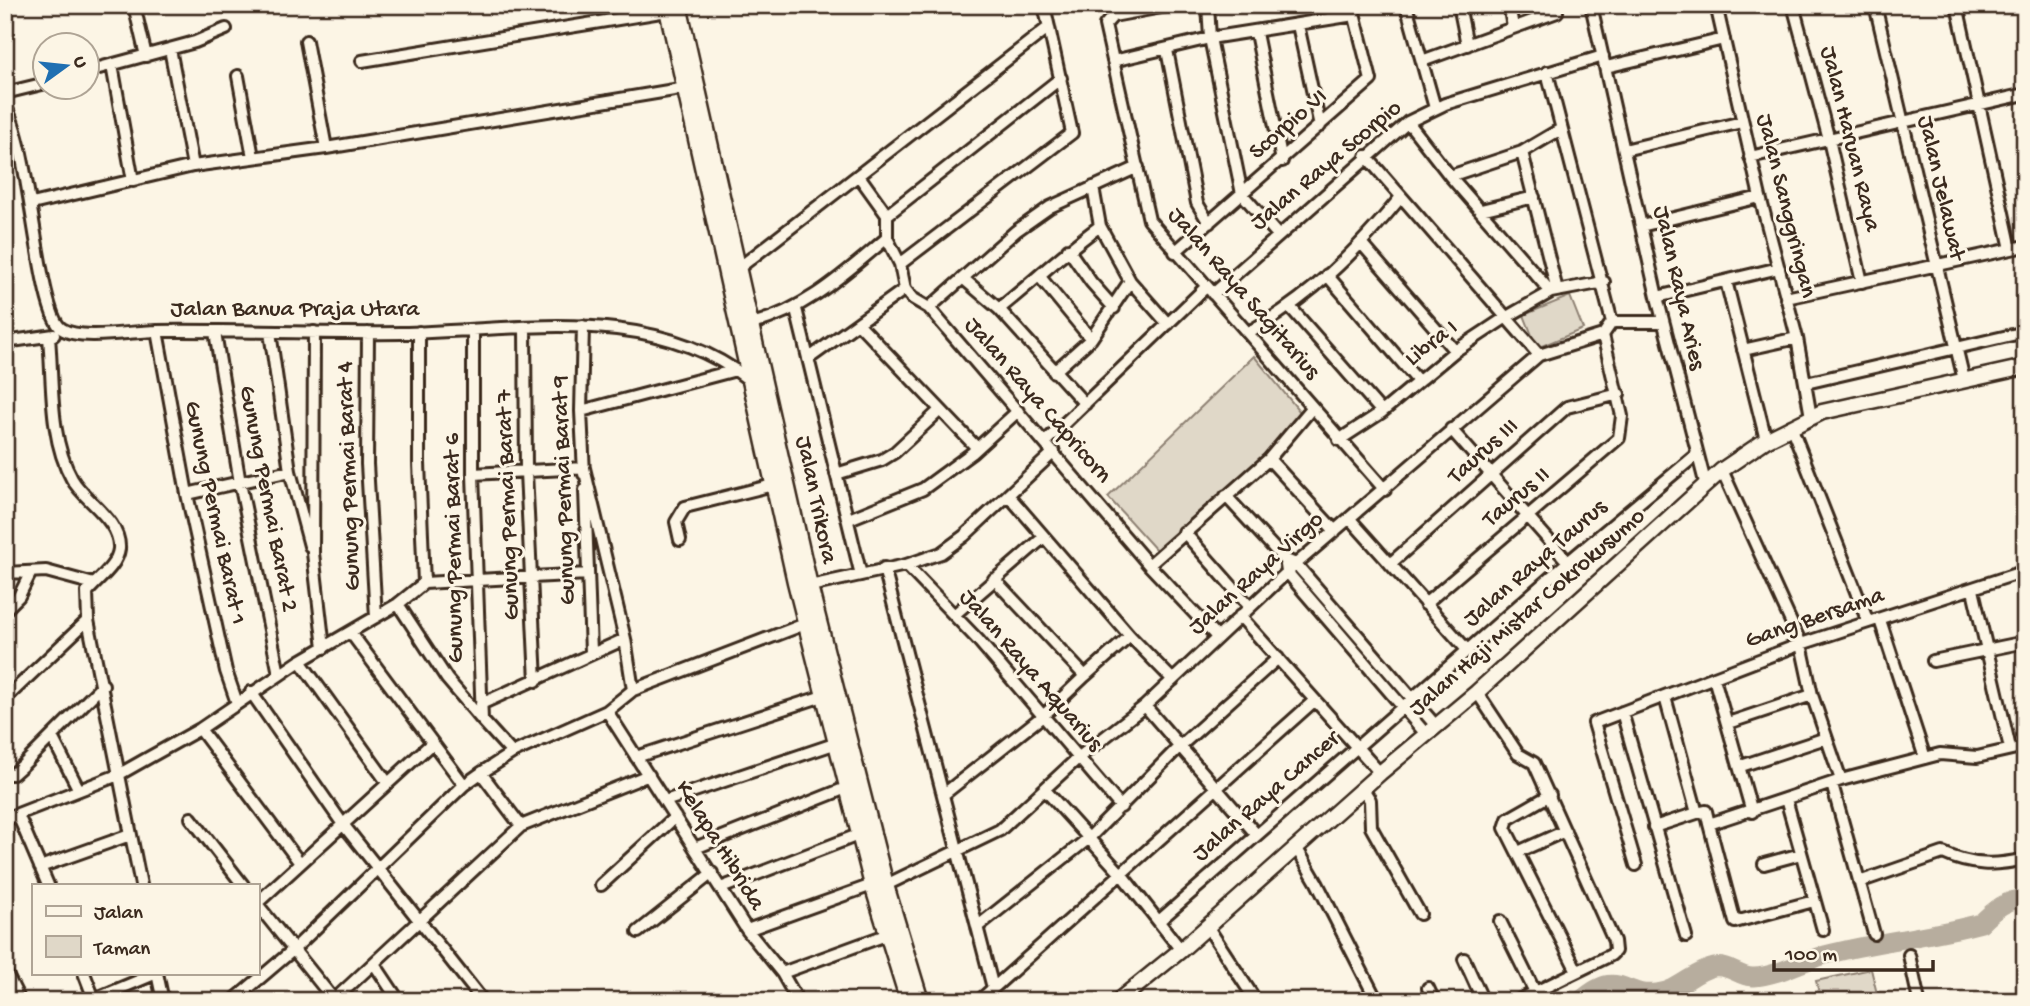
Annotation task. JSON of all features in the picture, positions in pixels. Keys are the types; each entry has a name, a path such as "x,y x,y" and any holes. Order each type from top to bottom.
{"main road":[{"name":"Jalan Trikora","path":"671,7 686,88 751,324 790,491 879,885 886,935 908,1001"},
{"name":"Jalan Trikora","path":"671,7 734,261 750,380 845,788 858,835 921,1001"},
{"name":"Jalan Haji Mistar Cokrokusumo","path":"1118,1001 1181,950 1430,729 1477,691 1722,471 1766,440 1791,426 1843,405 2025,368"},
{"path":"774,489 790,491"}],"street":[{"path":"134,5 146,56"},
{"path":"900,264 1072,133 1044,5"},
{"name":"Jalan Raya Sagitarius","path":"1173,5 1108,18 1105,25 1149,220 1385,490"},
{"path":"1208,5 1210,38 1242,194 1277,234"},
{"path":"1406,5 1436,108"},
{"path":"1459,5 1467,45"},
{"path":"1509,5 1513,27"},
{"path":"1422,61 1557,12 1556,5"},
{"name":"Jalan Raya Aries","path":"1591,5 1657,297 1706,486"},
{"name":"Jalan Sanggringan","path":"1716,5 1750,157 1797,338 1811,417"},
{"name":"Jalan Haruan Raya","path":"1793,5 1829,140 1862,282"},
{"name":"Jalan Jelawat","path":"1875,5 1964,380"},
{"path":"1957,5 2011,249"},
{"path":"362,61 671,7"},
{"path":"1113,61 1210,38 1298,25 1353,10"},
{"name":"Scorpio VI","path":"1175,252 1282,161 1371,80 1353,10"},
{"path":"1298,25 1320,126"},
{"path":"734,261 859,176 1049,27"},
{"path":"102,68 170,49 226,29"},
{"path":"1256,33 1282,161"},
{"name":"Jalan Raya Scorpio","path":"1045,442 1168,324 1408,122 1436,108 1547,72 1724,39"},
{"path":"306,41 326,148"},
{"path":"170,49 192,166"},
{"path":"1167,50 1197,203 1209,222"},
{"path":"112,65 133,181"},
{"path":"1547,72 1604,282 1612,322 1603,335 1619,394"},
{"path":"237,76 253,157"},
{"path":"887,215 1061,78"},
{"path":"5,93 32,86"},
{"path":"32,204 192,166 326,148 686,88"},
{"path":"1750,157 2025,94"},
{"path":"5,106 12,120 32,204 50,314 62,329 49,337 5,342"},
{"path":"1408,122 1450,176 1554,291"},
{"path":"1624,150 1742,122"},
{"path":"1450,176 1522,152 1561,129"},
{"path":"1522,152 1554,291"},
{"path":"1366,156 1504,318 1539,355"},
{"path":"929,308 965,279 1016,231 1050,208 1138,167"},
{"path":"808,359 905,289 900,264 887,238 887,215 859,176"},
{"path":"1093,187 1100,226 1130,281 1168,324"},
{"path":"1248,332 1291,308 1362,244 1401,197"},
{"path":"1481,210 1534,197"},
{"path":"1641,226 1760,197"},
{"path":"999,309 1100,226"},
{"path":"751,324 796,309 819,294 887,238"},
{"path":"1362,244 1455,351"},
{"path":"1786,298 2025,246"},
{"path":"1069,249 1091,282 1115,308"},
{"path":"1657,297 1779,268"},
{"path":"1327,275 1418,381"},
{"path":"1040,277 1091,339"},
{"path":"965,279 999,309 1085,404"},
{"path":"1054,372 1091,339 1115,308 1130,281"},
{"path":"1726,281 1766,440"},
{"name":"Libra I","path":"1339,440 1382,412 1455,351 1504,318 1554,291 1604,282"},
{"name":"Jalan Raya Capricorn","path":"905,289 912,298 929,308 1149,565 1217,637"},
{"path":"1291,308 1382,412"},
{"path":"796,309 861,575"},
{"path":"1612,322 1663,322"},
{"path":"858,323 977,448"},
{"name":"Jalan Banua Praja Utara","path":"62,329 78,334 157,331 368,333 583,326 648,334 677,342 736,369 750,380"},
{"name":"Gunung Permai Barat 9","path":"583,326 581,411 591,652"},
{"name":"Gunung Permai Barat 7","path":"525,327 526,472 536,681"},
{"name":"Gunung Permai Barat 6","path":"473,330 473,474 482,720"},
{"name":"Gunung Permai Barat 1","path":"157,331 187,495 226,671 237,703"},
{"name":"Gunung Permai Barat 2","path":"215,332 240,482 279,674"},
{"path":"270,332 290,471 313,553"},
{"path":"314,332 313,553 324,648"},
{"path":"419,332 419,463 424,583"},
{"path":"1806,383 2025,332"},
{"name":"Gunung Permai Barat 4","path":"368,333 367,464 376,617"},
{"name":"Jalan Raya Virgo","path":"747,930 879,885 959,852 1000,830 1046,791 1078,758 1145,706 1292,568 1539,355 1603,335"},
{"path":"49,337 62,457 72,480 101,511 118,541 115,559 88,592 88,620 141,884"},
{"path":"1743,350 1797,338"},
{"path":"581,411 736,369"},
{"name":"Taurus II","path":"1425,604 1619,438 1622,416 1619,394"},
{"name":"Taurus III","path":"1390,564 1567,407 1619,394"},
{"path":"1149,565 1269,459 1312,408"},
{"path":"836,474 882,460 895,452 939,411"},
{"path":"849,519 923,489 977,448 1018,411"},
{"path":"1791,426 1868,622"},
{"path":"1451,429 1568,562"},
{"path":"810,586 906,565 941,552 1009,496 1054,452"},
{"name":"Jalan Raya Taurus","path":"1405,708 1568,562 1696,455"},
{"path":"1269,459 1335,531"},
{"path":"473,474 584,468 625,639 633,690"},
{"path":"187,495 290,471"},
{"path":"1722,471 1801,644 1874,934"},
{"path":"680,540 677,522 685,507 774,489"},
{"path":"1009,496 1130,636 1173,680"},
{"path":"1226,496 1414,699 1430,729"},
{"path":"1350,519 1468,651"},
{"path":"1184,532 1250,607"},
{"path":"954,615 1044,537"},
{"name":"Jalan Raya Aquarius","path":"906,565 1044,715 1121,807"},
{"path":"884,568 993,988"},
{"path":"1292,568 1405,708 1430,729"},
{"name":"Gang Bersama","path":"1636,865 1593,727 1598,721 1801,644 2025,571"},
{"path":"5,610 19,596 31,572"},
{"path":"5,573 46,572 94,584"},
{"path":"5,819 118,775 200,729 279,674 398,604 424,583 588,575"},
{"path":"995,579 1085,676"},
{"path":"1973,590 1989,649 2010,748"},
{"path":"398,604 447,680 512,753"},
{"path":"1240,616 1380,773"},
{"path":"5,699 88,620"},
{"path":"1880,620 1925,758"},
{"path":"233,1001 293,950 464,785 481,773 512,753 607,711 633,690 805,624"},
{"path":"351,633 464,785"},
{"path":"944,794 1044,715 1130,636"},
{"path":"481,704 536,681 591,652 625,639"},
{"path":"1933,661 2025,642"},
{"path":"977,927 1089,838 1179,747 1278,658"},
{"path":"300,661 387,782"},
{"path":"1714,678 1752,811"},
{"path":"5,774 13,774 103,685"},
{"path":"1477,691 1518,754 1534,763 1614,941 1615,951 1517,1001"},
{"path":"251,692 342,823 380,867 480,997 467,1001"},
{"path":"1728,723 1812,695"},
{"path":"636,757 823,696"},
{"path":"1665,697 1697,813"},
{"path":"979,1001 1314,701"},
{"path":"1145,706 1256,834"},
{"name":"Jalan Raya Cancer","path":"1159,921 1356,747 1405,708"},
{"name":"Kelapa Hibrida","path":"607,711 747,930 782,973 798,1001"},
{"path":"1622,712 1686,936"},
{"path":"200,729 300,863"},
{"path":"51,737 79,790"},
{"path":"1741,766 1826,738"},
{"path":"259,901 431,744"},
{"path":"665,801 834,744"},
{"path":"1709,824 1836,782 1925,758 1947,753 1978,757 2025,746"},
{"path":"481,773 521,826"},
{"path":"259,906 334,1000 375,965 420,919 521,826 649,775"},
{"path":"695,848 845,788"},
{"path":"1363,789 1370,800 1371,827 1420,914"},
{"path":"1046,791 1122,875 1181,950"},
{"path":"1550,796 1508,819 1505,828 1577,971"},
{"path":"1786,799 1823,930"},
{"path":"1654,827 1706,811 1735,922 1814,901"},
{"path":"18,815 48,884"},
{"path":"601,885 675,817"},
{"path":"191,818 242,884"},
{"path":"1518,852 1565,831"},
{"path":"40,867 130,835"},
{"path":"721,888 858,835"},
{"path":"1296,847 1377,1001"},
{"path":"1764,864 1801,853"},
{"path":"1859,882 1943,853 1964,863 1993,866 2025,859"},
{"path":"638,932 712,873"},
{"path":"1500,921 1535,992"},
{"path":"1207,926 1256,1001"},
{"path":"782,973 886,935"},
{"path":"1909,955 1919,1001"},
{"path":"1464,959 1483,1001"},
{"path":"375,965 399,1001"},
{"path":"5,971 20,1001"},
{"path":"84,974 92,1000 155,974"},
{"path":"157,974 163,1001"},
{"path":"1427,988 1434,1001"}],"green space":[{"path":"1570,296 1583,329 1537,348 1524,315"},
{"path":"1254,356 1305,418 1157,551 1108,497"},
{"path":"1871,969 1878,998 1821,1001 1816,981"}],"waterway":[{"path":"1580,1001 1593,991 1612,984 1645,993 1665,991 1714,967 1725,967 1749,977 1772,974 1845,950 1981,923 2001,906 2012,900 2025,898"}]}
